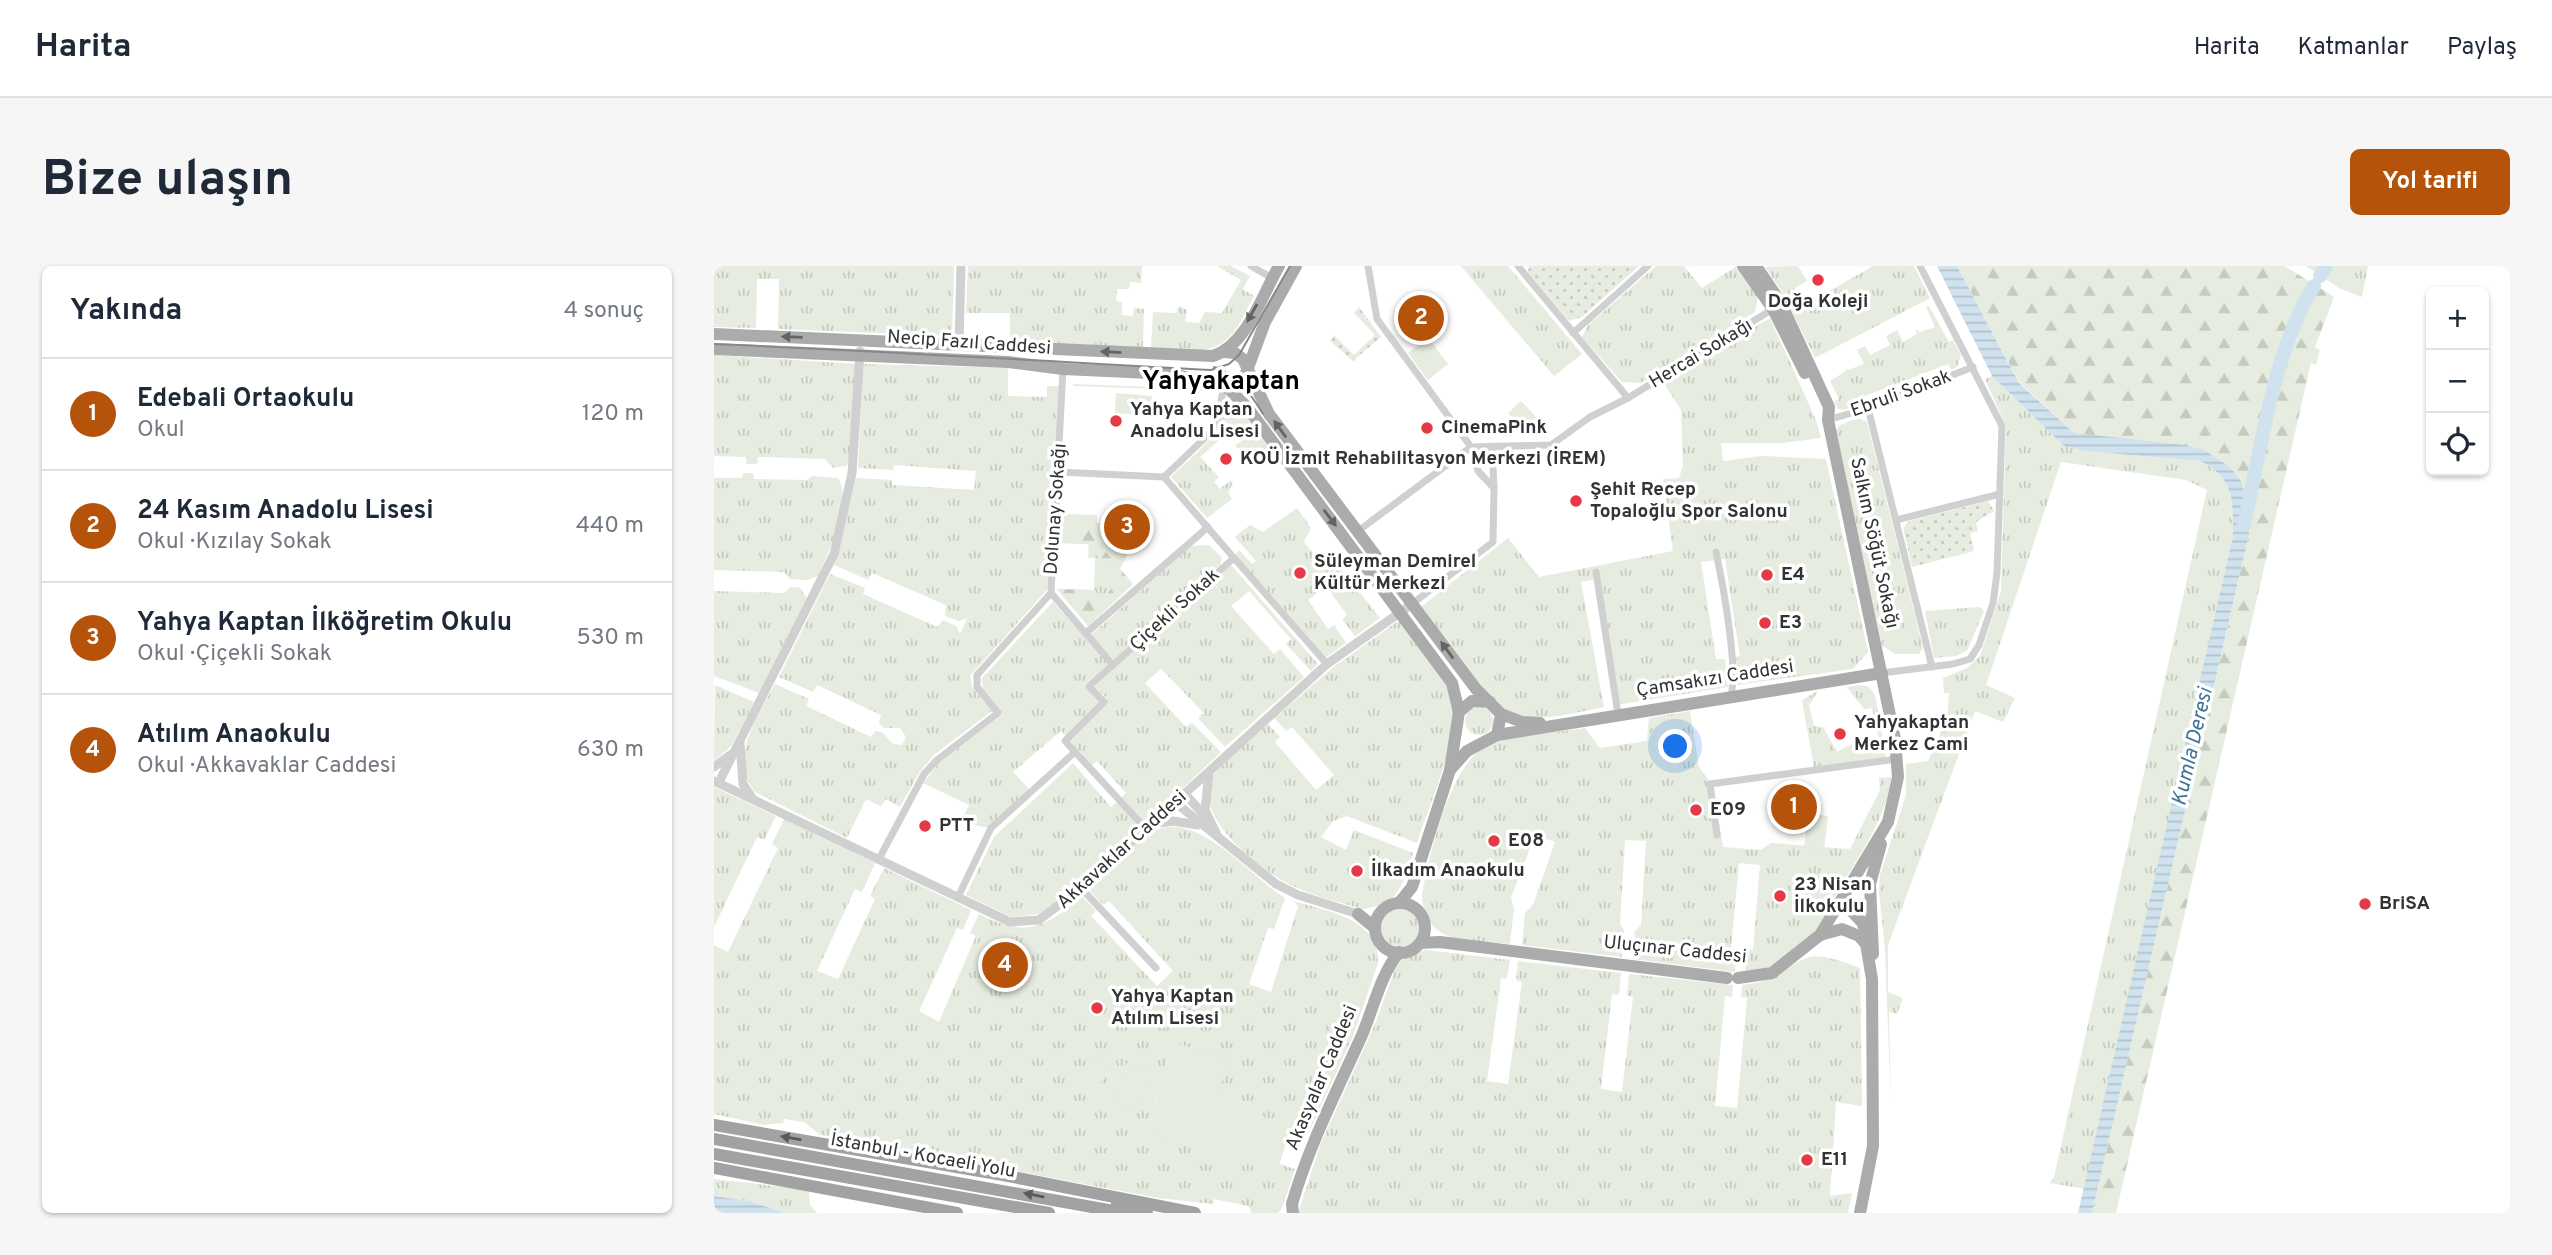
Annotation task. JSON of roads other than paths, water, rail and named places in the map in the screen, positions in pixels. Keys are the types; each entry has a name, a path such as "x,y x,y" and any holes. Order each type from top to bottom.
{"highway":[{"path":"716,1125 1195,1213"},
{"name":"İstanbul - Kocaeli Yolu","path":"714,1139 1125,1213"},
{"path":"714,1154 1049,1213"},
{"path":"714,1168 957,1213"},
{"path":"1037,1182 1147,1213"},
{"path":"829,1189 965,1198"}],"main road":[{"path":"1224,386 1242,381 1265,322 1296,266"},
{"name":"Salkım Söğüt Sokağı","path":"1743,266 1773,310 1828,420 1882,673"},
{"name":"Salkım Söğüt Sokağı","path":"1756,266 1781,303 1804,351 1829,407 1828,420"},
{"path":"1275,272 1238,340 1212,362 1211,370 1247,407 1452,683 1459,712 1450,770 1412,887 1399,903 1386,908 1377,921 1387,967"},
{"name":"Necip Fazıl Caddesi","path":"714,334 1205,357 1222,353"},
{"name":"Necip Fazıl Caddesi","path":"714,349 1009,362 1063,369 1172,374 1224,386"},
{"path":"1222,353 1239,355 1269,414 1476,690 1501,714 1502,722 1497,735 1467,751 1450,770"},
{"path":"1878,656 1862,676 1876,681 1885,690"},
{"name":"Çamsakızı Caddesi","path":"1497,735 1882,673"},
{"name":"Uluçınar Caddesi","path":"1422,937 1440,942 1733,978 1772,973 1820,935 1888,822 1896,792 1898,759 1882,673"},
{"path":"1459,712 1472,701 1490,702"},
{"name":"Çamsakızı Caddesi","path":"1501,714 1522,722 1554,724"},
{"path":"1457,726 1465,738 1483,744"},
{"path":"1860,1213 1874,1136 1870,884 1888,822"},
{"path":"1384,948 1399,952 1408,951 1422,937 1423,919 1415,908 1412,887"},
{"path":"1399,903 1415,908"},
{"path":"1840,904 1865,927 1872,960"},
{"path":"1840,904 1866,944 1872,979"},
{"path":"1358,914 1377,921"},
{"path":"1820,935 1831,930 1851,931 1866,944"},
{"path":"1387,967 1399,952"},
{"name":"Akasyalar Caddesi","path":"1290,1210 1312,1145 1371,1015 1387,967"}],"street":[{"path":"959,346 961,266"},
{"path":"1251,266 1275,272"},
{"path":"1368,266 1377,319 1471,447 1478,471 1494,488"},
{"path":"1518,266 1628,398"},
{"path":"1573,333 1648,266"},
{"path":"1882,673 1970,659 1979,645 1994,598 2002,426 1920,266"},
{"name":"Hercai Sokağı","path":"1471,447 1550,445 1590,417 1628,398 1773,310"},
{"path":"717,781 740,742 834,554 852,473 860,340"},
{"name":"Ebruli Sokak","path":"1828,420 1868,408 1973,367"},
{"name":"Dolunay Sokağı","path":"879,859 924,774 937,760 998,713 976,687 977,675 1051,593 1063,369"},
{"path":"1059,472 1164,477 1209,434 1217,421 1224,386"},
{"path":"1868,408 1932,667"},
{"path":"1358,531 1471,447"},
{"path":"1412,604 1493,542 1492,447"},
{"name":"Çiçekli Sokak","path":"1075,752 1065,741 1104,702 1089,686 1234,558 1164,477"},
{"path":"1896,520 2000,494"},
{"path":"1086,633 1208,527"},
{"path":"1716,552 1734,686 1731,696"},
{"path":"1234,558 1327,664"},
{"path":"1596,572 1618,714"},
{"path":"1051,593 1113,665"},
{"name":"Akkavaklar Caddesi","path":"717,781 1010,922 1023,923 1050,914 1327,664 1412,604"},
{"path":"714,767 727,758 740,742"},
{"path":"740,742 743,784 752,797"},
{"path":"958,897 991,828 1075,752 1149,827 1182,821 1206,824"},
{"path":"1717,835 1710,784 1898,759"},
{"path":"1206,824 1205,799 1209,772"},
{"path":"1185,793 1218,837 1291,893 1358,914"},
{"path":"1176,803 1206,824"},
{"path":"1081,888 1156,968"}],"water":[{"path":"1937,266 1957,266 2019,383 2074,433 2185,445 2206,451 2230,467 2241,481 2247,499 2249,534 2092,1213 2078,1213 2233,536 2232,502 2226,483 2220,475 2200,461 2085,451 2064,446 1992,376"},
{"path":"714,1196 749,1201 785,1213 714,1213"}],"waterway":[{"name":"Kumla Deresi","path":"2320,276 2326,266"},
{"name":"Kumla Deresi","path":"2244,525 2278,370 2300,311 2314,286"}],"tram line":[{"path":"714,344 1211,370 1229,364 1239,355 1290,266"},
{"path":"1214,367 1230,374 1248,392 1263,414"}],"place":[{"name":"Doğa Koleji","path":"1818,280"},
{"name":"24 Kasım Anadolu Lisesi","path":"1421,318"},
{"name":"Yahya Kaptan Anadolu Lisesi","path":"1116,421"},
{"name":"CinemaPink","path":"1427,428"},
{"name":"KOÜ İzmit Rehabilitasyon Merkezi (İREM)","path":"1226,459"},
{"name":"Şehit Recep Topaloğlu Spor Salonu","path":"1576,501"},
{"name":"Yahya Kaptan İlköğretim Okulu","path":"1127,527"},
{"name":"Süleyman Demirel Kültür Merkezi","path":"1300,573"},
{"name":"E4","path":"1767,575"},
{"name":"E3","path":"1765,623"},
{"name":"Yahyakaptan Merkez Cami","path":"1840,734"},
{"name":"Edebali Ortaokulu","path":"1794,807"},
{"name":"E09","path":"1696,810"},
{"name":"PTT","path":"925,826"},
{"name":"E08","path":"1494,841"},
{"name":"İlkadım Anaokulu","path":"1357,871"},
{"name":"23 Nisan İlkokulu","path":"1780,896"},
{"name":"BriSA","path":"2365,904"},
{"name":"Atılım Anaokulu","path":"1005,965"},
{"name":"Yahya Kaptan Atılım Lisesi","path":"1097,1008"},
{"name":"E11","path":"1807,1160"}],"district":[{"name":"Yahyakaptan","path":"1221,382"}]}
